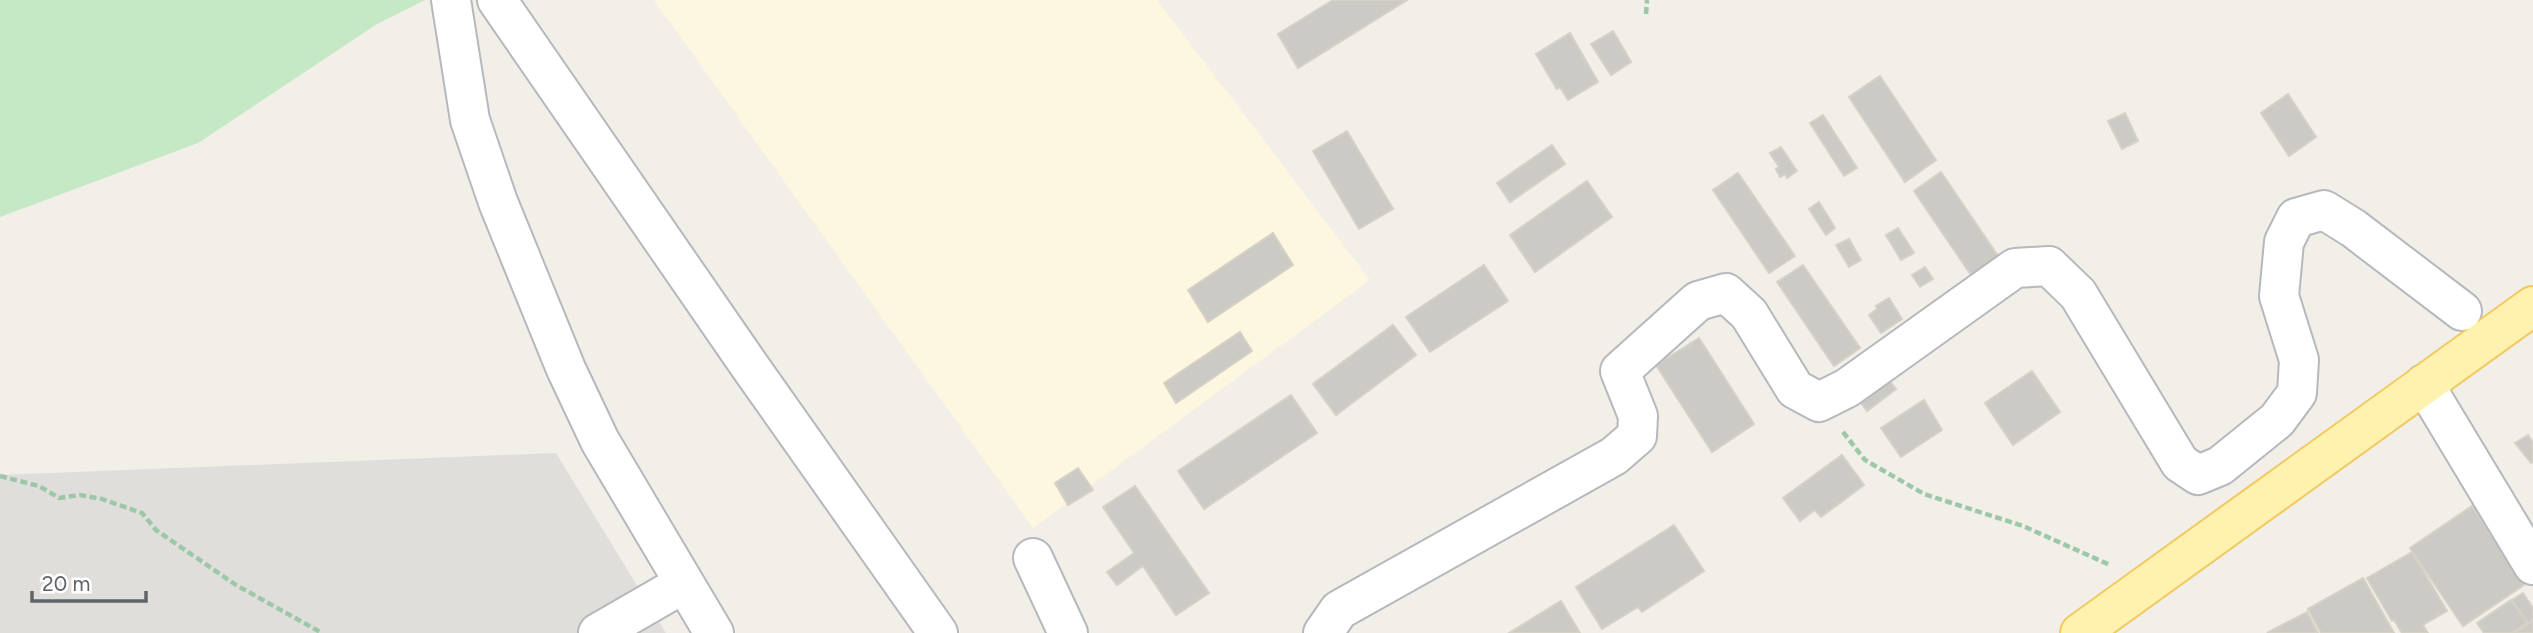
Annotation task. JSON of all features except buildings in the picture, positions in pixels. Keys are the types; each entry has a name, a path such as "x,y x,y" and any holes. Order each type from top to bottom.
{"main road":[{"path":"2080,633 2533,306"}],"street":[{"path":"451,0 470,120 502,214 566,369 600,441 714,633"},
{"path":"498,0 938,633"},
{"path":"1323,633 1339,610 1614,456 1637,436 1638,416 1620,371 1698,301 1726,293 1749,314 1796,389 1819,402 1847,388 2015,268 2049,266 2078,294 2180,463 2198,475 2220,466 2277,420 2297,393 2299,360 2279,296 2284,242 2296,218 2325,210 2353,228 2462,311"},
{"path":"2424,384 2533,565"},
{"path":"1033,558 1068,633"},
{"path":"598,633 683,584"}],"path":[{"path":"1646,13 1647,0"},
{"path":"1819,402 1865,460 1924,494 2023,526 2149,583"},
{"path":"0,476 39,486 59,498 80,495 102,499 142,513 156,530 236,585 322,633"}],"shaded area":[{"path":"654,0 1157,0 1370,280 1033,528"},
{"path":"556,453 666,633 0,633 0,475"}],"green space":[{"path":"0,0 425,0 377,24 198,143 0,217"}]}
